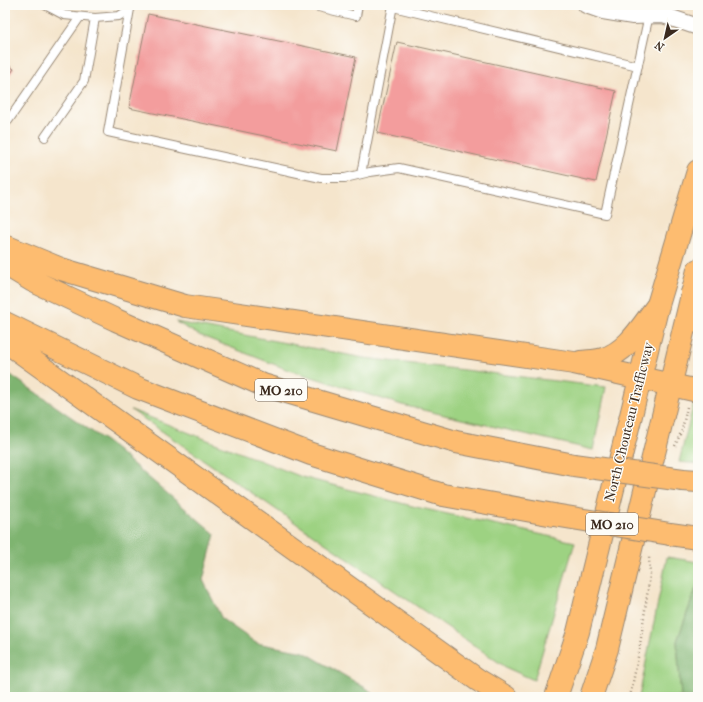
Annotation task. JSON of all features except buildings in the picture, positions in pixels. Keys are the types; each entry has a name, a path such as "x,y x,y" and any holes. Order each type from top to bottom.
{"main road":[{"name":"North Chouteau Trafficway","path":"556,697 578,632 658,305 698,171"},
{"path":"5,246 61,269 185,306 574,363 698,391"},
{"name":"MO 210","path":"5,264 33,281 116,320 263,385 456,442 574,465 691,481"},
{"path":"591,697 607,649 698,270"},
{"path":"692,293 698,322"},
{"path":"574,363 603,359 617,353 631,340 658,305"},
{"name":"MO 210","path":"5,322 138,388 311,454 443,495 698,538"},
{"path":"5,341 478,680 506,697"}],"street":[{"path":"586,5 603,12 649,11 698,27"}],"lane":[{"path":"45,5 64,16 96,18 119,16 132,7"},
{"path":"310,5 356,16 358,5"},
{"path":"361,174 393,6 638,66"},
{"path":"132,7 108,132 321,178 345,178 399,168 605,214 649,11"},
{"path":"8,121 80,17"},
{"path":"45,137 84,81 96,18"}],"green space":[{"path":"176,322 364,358 606,387 593,450 402,405 286,369 199,335"},
{"path":"5,371 107,442 215,534 203,580 222,619 256,643 304,652 369,690 376,697 5,697"},
{"path":"694,402 698,403 698,464 679,462"},
{"path":"131,410 302,477 416,507 575,542 534,680 507,668"},
{"path":"667,557 698,562 698,583 677,641 681,697 639,697"},
{"path":"698,583 698,697 681,697 677,641"}]}
